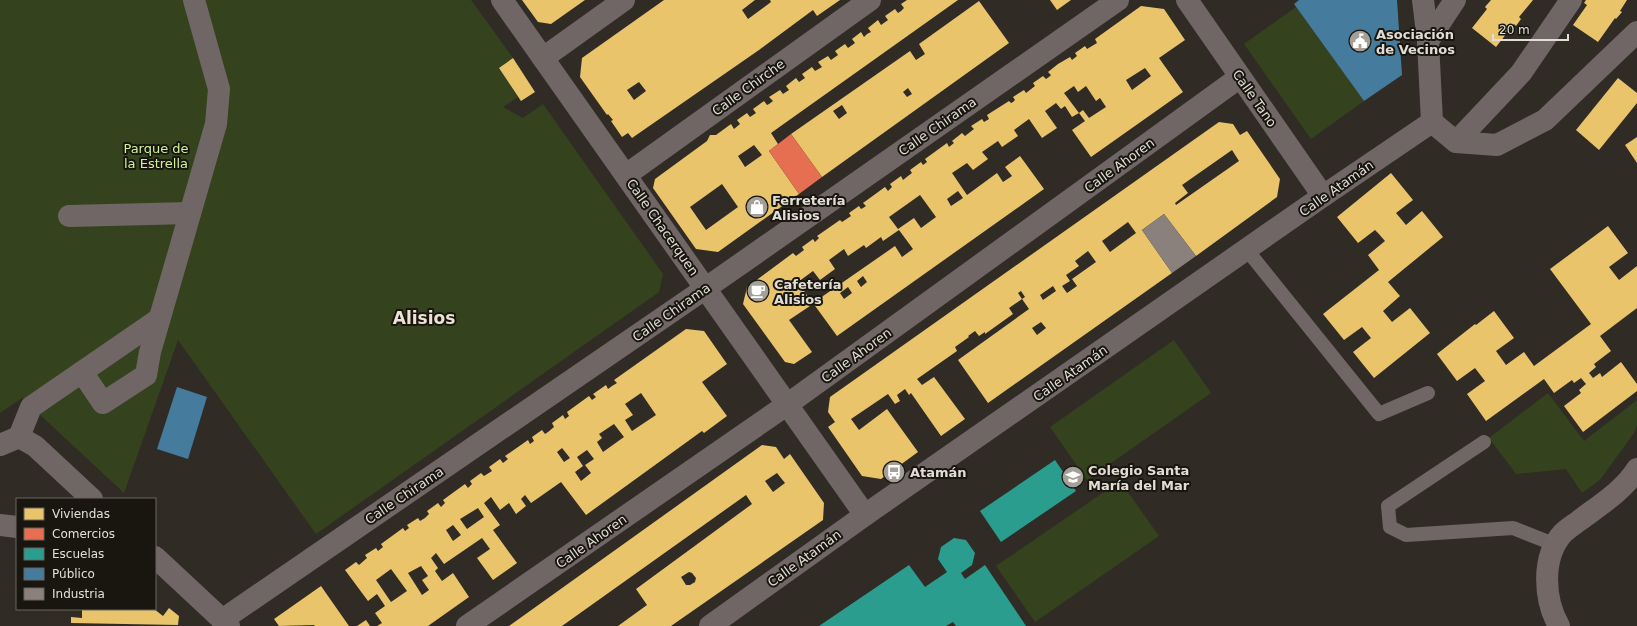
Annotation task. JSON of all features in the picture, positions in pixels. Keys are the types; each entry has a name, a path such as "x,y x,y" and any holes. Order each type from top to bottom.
{"main road":[{"path":"1559,626 1552,615 1548,600 1547,583 1551,556 1556,545 1563,534 1612,496 1637,469"}],"street":[{"path":"82,372 103,403 146,375 150,352 216,124 219,89 194,0"},
{"name":"Calle Chacerquen","path":"502,0 865,515"},
{"path":"543,58 624,0"},
{"name":"Calle Chirche","path":"626,175 870,0"},
{"name":"Calle Chirama","path":"226,623 1118,0"},
{"name":"Calle Tano","path":"1187,0 1323,196"},
{"path":"1424,0 1428,41 1432,122 1456,142 1497,145 1545,120 1637,32"},
{"path":"1428,41 1455,0"},
{"path":"1456,142 1521,73 1572,0"},
{"name":"Calle Ahoren","path":"467,626 788,404 1240,77"},
{"name":"Calle Atamán","path":"710,626 865,515 1323,196 1432,122"},
{"path":"69,216 190,213"},
{"path":"91,498 18,442 31,407 160,319"},
{"path":"0,525 16,527"},
{"path":"156,558 226,623"}],"lane":[{"path":"1247,250 1379,414 1428,393"},
{"path":"1484,442 1388,506 1390,527 1406,535 1513,528 1556,545"}],"green space":[{"name":"Parque de la Estrella","path":"0,0 471,0 513,58 499,68 518,97 503,107 523,118 543,104 663,274 659,292 316,534 178,340 124,493 22,398 0,413"},
{"path":"1296,7 1364,101 1311,139 1244,44"},
{"path":"1174,340 1211,393 1087,480 1050,427"},
{"path":"1548,393 1584,441 1637,400 1637,425 1634,433 1600,480 1582,493 1566,469 1516,474 1489,438"},
{"path":"1120,481 1159,536 1035,622 996,566"}],"building: Viviendas":[{"path":"522,0 585,0 551,24 538,22"},
{"path":"664,0 755,0 742,10 748,19 771,2 770,0 840,0 817,16 813,10 759,50 632,138 628,133 622,137 611,121 613,120 608,114 607,115 580,77 582,58","holes":["639,82 646,91 634,100 627,90"]},
{"path":"907,0 958,0 771,133 778,144 769,151 799,194 718,252 696,249 653,188 655,179 707,141 710,135 716,135 731,124 734,129 740,124 737,120 747,113 750,117 756,113 753,109 764,101 767,105 773,101 769,97 780,90 783,94 789,90 786,86 796,78 799,82 805,78 802,74 812,67 815,71 822,67 818,62 828,56 831,60 838,55 835,51 845,44 848,48 855,43 852,39 861,32 864,37 871,32 868,28 878,20 881,25 888,20 885,16 895,9 898,13 901,11 904,8 901,4","holes":["754,145 762,155 745,167 738,156","722,184 738,207 706,230 690,207"]},
{"path":"1050,0 1071,0 1057,10"},
{"path":"1491,0 1533,0 1519,17 1521,19 1516,26 1514,24 1496,47 1472,28 1487,9 1485,7"},
{"path":"1586,0 1627,0 1620,11 1622,12 1616,19 1615,18 1598,42 1573,25 1587,5 1584,3"},
{"path":"979,1 1009,43 822,177 791,134 910,51 916,60 925,54 919,44","holes":["908,88 912,94 907,97 903,92","842,105 847,113 839,119 833,111"]},
{"path":"1141,6 1164,9 1185,40 1159,58 1183,92 1091,157 1072,130 1085,121 1079,113 1072,117 1065,106 1061,109 1056,103 1045,111 1057,128 1042,138 1029,119 1014,130 1018,136 1002,147 998,141 982,152 988,159 973,170 967,163 952,173 967,195 997,173 1003,182 1012,176 1005,167 1020,156 1044,189 837,336 813,303 895,246 902,257 913,249 899,230 883,241 881,237 866,248 864,245 848,256 844,249 829,260 835,269 820,280 813,271 798,282 813,304 789,320 812,352 794,364 785,362 743,304 747,287 793,253 796,256 804,250 802,247 813,239 815,242 819,238 817,236 840,220 842,222 851,216 849,213 859,206 861,209 866,206 863,203 885,187 888,191 892,187 890,184 901,176 903,180 912,173 910,170 921,162 923,165 927,162 925,159 947,143 949,147 954,143 952,141 962,133 965,136 974,129 971,126 982,119 984,122 989,119 987,115 1009,101 1011,103 1013,102 1015,100 1013,97 1024,90 1026,93 1035,86 1033,83 1043,76 1046,79 1049,77 1051,75 1048,72 1058,64 1070,57 1072,60 1077,56 1075,53 1085,46 1087,49 1097,43 1095,39","holes":["1145,68 1151,76 1132,90 1126,80","1074,86 1078,92 1086,86 1096,101 1100,98 1106,107 1089,118 1083,110 1079,113 1064,93","958,191 963,198 951,206 947,199","920,195 936,217 921,228 914,218 898,229 889,217","863,276 867,282 861,287 857,281","848,287 852,293 844,299 840,293"]},
{"path":"513,58 535,92 521,101 499,68"},
{"path":"1618,78 1637,93 1637,103 1599,150 1576,130"},
{"path":"1219,122 1233,124 1240,135 1247,131 1280,179 1277,197 1196,256 1164,214 1142,230 1172,273 988,403 958,360 1029,309 1022,299 1009,308 1013,314 985,334 985,332 979,336 975,331 955,347 957,351 917,379 922,385 934,377 965,419 941,436 911,393 909,395 905,389 897,395 900,401 895,404 888,394 851,419 859,430 887,409 918,452 881,479 862,476 828,427 835,422 828,412 830,397","holes":["1232,150 1239,161 1176,205 1175,203 1188,193 1182,185","1128,222 1136,233 1110,252 1102,241","1088,251 1096,262 1072,279 1077,286 1067,293 1062,286 1070,281 1066,275 1079,266 1075,261","1053,286 1056,291 1043,300 1040,295","1021,291 1025,297 1022,299 1018,293","1041,322 1046,328 1037,335 1032,328"]},
{"path":"1637,137 1637,163 1625,145"},
{"path":"1391,173 1413,200 1396,213 1406,225 1422,211 1443,237 1388,282 1400,296 1383,311 1392,322 1410,308 1430,333 1374,378 1353,352 1371,338 1362,327 1344,340 1323,314 1379,270 1368,255 1385,241 1375,230 1358,243 1337,217"},
{"path":"1608,226 1628,253 1609,267 1619,280 1637,266 1637,308 1600,336 1611,351 1594,364 1596,367 1589,373 1593,378 1600,373 1602,377 1621,362 1637,384 1637,391 1583,432 1564,406 1581,393 1579,390 1586,384 1581,378 1574,383 1572,380 1554,393 1544,379 1486,421 1467,394 1485,381 1475,368 1457,381 1437,354 1494,311 1514,338 1496,351 1506,365 1524,352 1534,366 1591,324 1550,269"},
{"path":"686,329 704,331 727,364 702,382 727,416 704,433 702,431 586,515 561,482 531,503 525,495 521,499 526,506 516,514 509,503 500,510 491,497 484,503 500,525 493,530 517,563 493,580 477,558 490,549 482,538 444,564 436,553 431,558 438,568 435,571 442,581 453,573 469,597 428,626 377,626 382,623 375,613 385,606 377,594 368,601 345,570 356,562 359,565 367,558 365,555 376,548 378,551 383,547 381,544 403,528 405,531 409,528 407,525 418,518 420,521 425,518 429,514 427,511 438,503 441,507 445,503 443,500 465,484 468,488 472,484 470,481 481,473 484,476 492,471 489,467 500,459 503,463 508,459 505,456 528,440 530,444 534,441 532,437 542,430 545,434 548,432 554,427 552,423 563,415 565,419 569,416 567,412 589,396 592,400 596,397 593,394 606,385 608,389 617,383 614,380","holes":["641,393 656,415 632,431 625,420 633,415 625,404","614,424 624,437 603,452 597,442 602,438 599,434","562,448 570,458 564,462 557,452","587,450 594,459 585,465 591,473 581,481 575,472 583,466 577,457","478,508 484,517 467,529 460,519","453,525 461,535 453,541 446,530","421,566 428,576 422,580 429,590 422,595 408,573","391,569 407,591 391,602 376,580"]},
{"path":"762,445 776,447 784,459 790,454 824,503 823,520 671,626 618,626 647,605 636,589 752,504 746,495 562,626 509,626","holes":["777,473 785,483 773,492 765,481","689,572 696,578 695,582 690,585 686,585 681,577"]},
{"path":"321,586 349,626 279,626 274,619"},
{"path":"169,608 179,616 178,625 71,623 71,617 82,618 82,610 155,610 163,616"},
{"path":"366,620 370,626 357,626"}],"building: Comercios":[{"path":"791,134 822,177 799,194 769,151"}],"building: Escuelas":[{"path":"1055,460 1076,491 1001,542 980,511"},
{"path":"954,538 966,540 975,553 972,565 961,573 965,579 985,565 1026,626 956,626 953,622 946,626 819,626 909,565 925,587 947,572 938,559 941,547"}],"building: Público":[{"name":"Asociación de Vecinos","path":"1299,0 1397,0 1402,75 1364,101 1294,4"},
{"path":"177,387 207,397 188,459 157,449"}],"building: Industria":[{"path":"1164,214 1196,256 1172,273 1142,230"}],"place":[{"name":"Asociación de Vecinos","path":"1360,41"},
{"name":"Ferretería Alisios","path":"757,207"},
{"name":"Cafetería Alisios","path":"758,291"},
{"name":"Atamán","path":"894,472"},
{"name":"Colegio Santa María del Mar","path":"1073,477"}],"district":[{"name":"Alisios","path":"424,318"}]}
